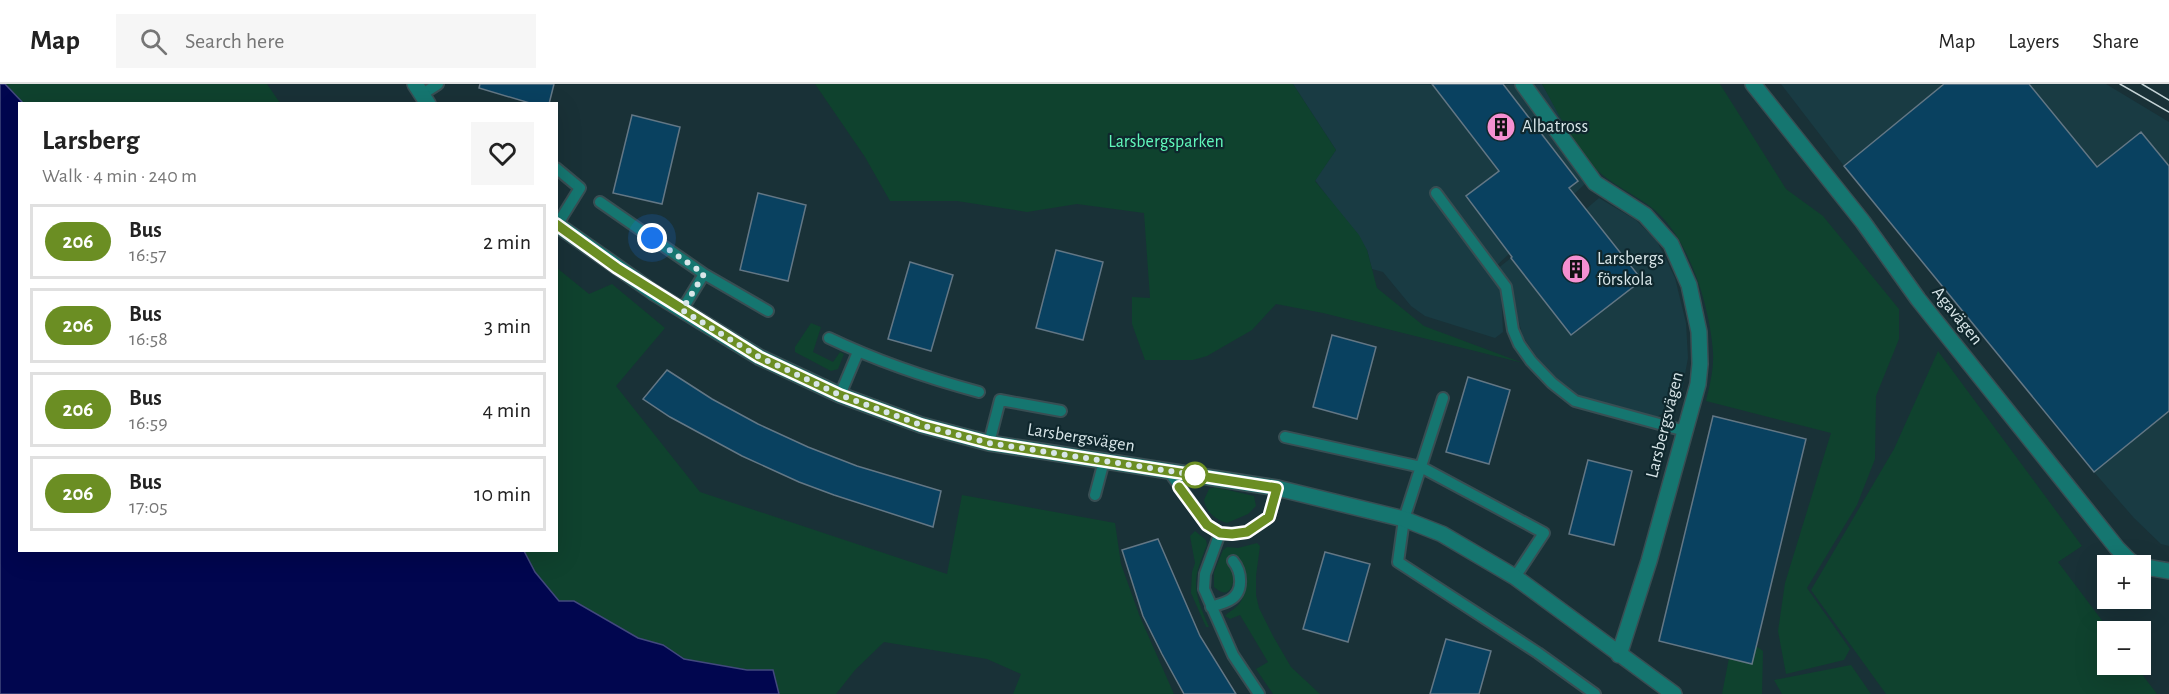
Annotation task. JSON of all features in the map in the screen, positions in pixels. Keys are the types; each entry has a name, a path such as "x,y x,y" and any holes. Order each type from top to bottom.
{"street":[{"name":"Larsbergsvägen","path":"1523,84 1595,183 1645,215 1671,244 1679,260 1694,308 1700,348 1698,384 1649,561 1619,655"},
{"name":"Agavägen","path":"1752,84 1863,222 1918,299 2124,555"},
{"name":"Larsbergsvägen","path":"558,225 617,268 759,357 840,395 921,425 989,443 1277,488 1404,519 1442,534 1515,578 1674,694"},
{"name":"Agavägen","path":"2151,568 2169,571"}],"lane":[{"path":"421,94 438,84"},
{"name":"Larsbergsvägen","path":"558,170 580,188 558,222"},
{"path":"1436,194 1506,287 1513,330 1519,344 1531,361 1552,383 1575,401 1685,431"},
{"path":"600,202 704,274 768,311"},
{"path":"682,310 704,274"},
{"path":"829,338 858,352 930,379 978,392"},
{"path":"840,395 858,352"},
{"path":"1443,398 1404,519 1398,562 1538,653 1595,694"},
{"name":"Larsbergsvägen","path":"989,443 1000,400 1061,411"},
{"path":"1285,437 1421,467 1544,533 1515,578"},
{"path":"1095,495 1104,461"},
{"path":"1167,470 1207,525 1220,533 1247,532 1269,517 1277,488"},
{"path":"1220,533 1205,574 1204,589 1233,655 1258,694"},
{"path":"1211,607 1231,600 1239,591 1240,578 1233,561"}],"shaded area":[{"path":"0,84 5,84 22,102 18,102 18,552 525,552 535,572 559,601 574,601 638,638 663,645 684,659 747,670 773,670 779,694 0,694"},
{"path":"1293,84 1542,84 1575,142 1599,171 1496,266 1491,277 1501,290 1503,332 1495,338 1425,316 1411,306 1383,272 1372,269 1367,250 1315,180 1336,150"},
{"path":"1781,84 2106,84 2169,122 2169,546 2161,544 2134,518 2094,472 1844,166"},
{"path":"1599,198 1636,220 1657,241 1675,278 1686,323 1688,358 1680,401 1657,417 1577,395 1561,384 1545,369 1523,337 1512,288 1497,269 1511,258 1571,335 1642,280 1586,209"}],"green space":[{"path":"5,84 267,84 279,102 22,102"},
{"name":"Larsbergsparken","path":"815,84 1293,84 1336,150 1315,181 1359,235 1367,250 1377,288 1424,326 1523,363 1323,313 1276,304 1252,330 1207,356 1193,360 1145,360 1132,324 1132,297 1150,298 1144,213 1077,204 1027,212 957,201 890,201 865,157"},
{"path":"1542,84 1720,84 1786,189 1823,216 1899,309 1899,339 1876,396 1875,459 1857,505 1807,588 1850,649 1844,660 1786,674 1778,631 1785,583 1831,433 1706,401 1713,352 1708,317 1691,262 1673,230 1655,210 1606,178 1590,163"},
{"path":"558,269 589,294 612,284 665,328 616,386 700,492 947,574 962,495 1115,523 1121,564 1140,617 1174,694 1013,694 1021,674 987,659 884,642 855,670 836,694 779,694 773,670 747,670 684,659 663,645 638,638 574,601 559,601 535,572 525,552 558,552"},
{"path":"811,323 821,327 813,352 833,362 840,352 844,354 838,369 831,371 795,352 795,347"},
{"path":"1938,351 2082,546 2058,562 2102,621 2097,621 2097,675 2143,675 2157,694 1886,694 1811,590 1894,449"},
{"path":"1215,487 1254,496 1256,506 1248,514 1227,523 1223,522 1209,512 1204,500 1209,489"},
{"path":"1195,531 1206,540 1207,545 1198,568 1196,586 1209,627 1206,627 1191,593 1195,563 1190,536"},
{"path":"1257,543 1260,546 1256,576 1259,608 1291,667 1320,694 1273,694 1256,669 1268,662 1240,615 1230,619 1225,616 1240,602 1246,583 1237,559 1230,589 1221,592 1214,587 1214,572 1223,550 1227,547 1238,548"},
{"path":"1756,646 1763,651 1762,694 1722,694 1729,658"},
{"path":"1851,665 1871,694 1782,694 1774,680"}],"building":[{"path":"480,84 554,84 550,102 526,102 479,88"},
{"path":"1432,84 1503,84 1578,181 1569,188 1642,280 1571,335 1466,196 1499,171"},
{"path":"1944,84 2029,84 2097,167 2141,132 2169,166 2169,411 2094,472 1844,166"},
{"path":"632,115 680,127 662,204 613,193"},
{"path":"758,193 806,205 788,281 740,270"},
{"path":"1056,250 1103,262 1083,340 1036,328"},
{"path":"910,262 953,275 931,351 888,339"},
{"path":"1332,335 1376,347 1357,419 1313,407"},
{"path":"667,370 712,399 808,447 857,466 941,491 933,527 799,482 742,456 670,417 643,399"},
{"path":"1468,377 1510,390 1489,464 1446,452"},
{"path":"1713,416 1806,439 1752,664 1659,641"},
{"path":"1588,460 1632,471 1614,545 1569,534"},
{"path":"1158,539 1200,636 1236,694 1184,694 1162,654 1143,616 1122,550"},
{"path":"1325,552 1370,564 1348,642 1303,629"},
{"path":"1446,639 1491,651 1479,694 1430,694"}],"tram line":[{"path":"2120,84 2169,112"},
{"path":"2142,84 2169,100"}],"bus line":[{"name":"206","path":"558,225 617,268 759,357 840,395 921,425 989,443 1277,488 1269,517 1247,532 1232,534 1220,533 1207,525 1179,487"}],"place":[{"name":"Albatross","path":"1501,127"},
{"name":"Larsbergs förskola","path":"1576,269"}],"route":[{"path":"652,238 704,274 682,310 759,357 840,395 921,425 989,443 1195,475"}]}
